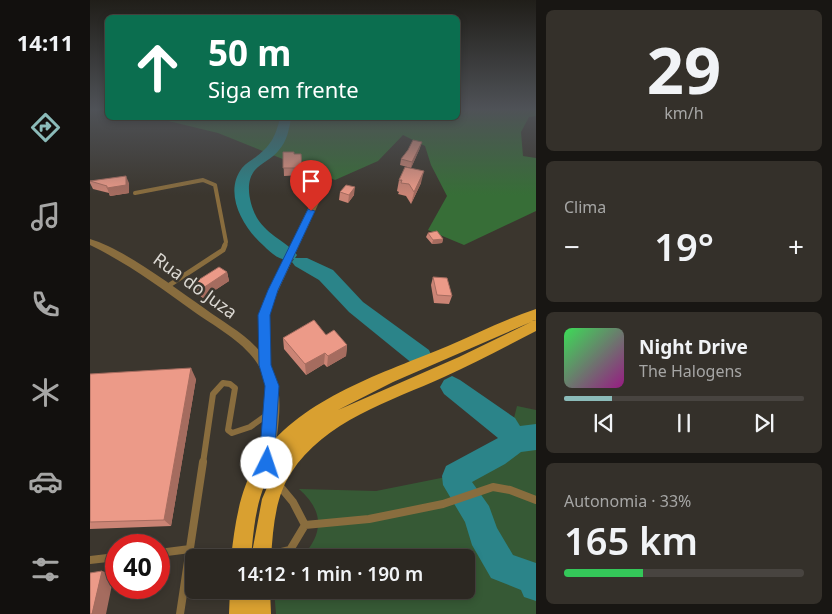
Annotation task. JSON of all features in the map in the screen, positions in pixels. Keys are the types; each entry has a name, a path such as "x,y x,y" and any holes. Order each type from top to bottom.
{"main road":[{"path":"242,549 248,507 267,463 303,425 335,404 381,380 536,314"},
{"path":"261,549 268,505 277,483 296,452 340,417 441,372 536,325"},
{"path":"267,463 277,483"},
{"path":"240,599 240,614"},
{"path":"260,599 260,614"}],"street":[{"path":"265,365 264,315 268,302 318,196"},
{"name":"Rua do Juza","path":"90,242 130,262 168,286 248,346 265,365 272,386 267,463"}],"lane":[{"path":"135,193 203,180 215,185 226,242 224,250 168,286"},
{"path":"190,549 213,394 223,383 230,384 235,388 228,421 228,430 232,433 250,426 271,412"},
{"path":"277,483 293,502 305,525"},
{"path":"305,525 369,519 443,504 493,486 518,492 536,500"},
{"path":"291,549 305,525"},
{"path":"170,552 185,550"},
{"path":"90,560 105,558"},
{"path":"180,614 185,582"}],"green space":[{"path":"230,138 400,138 378,161 335,180"},
{"path":"408,138 521,138 523,156 536,158 536,211 464,245 428,230 447,196 431,165 425,146"},
{"path":"517,406 536,410 536,614 276,614 275,599 475,599 475,549 308,549 317,531 317,514 307,497 299,489 376,491 446,477 454,464 460,459 491,448 510,434"}],"building":[{"path":"413,140 422,142 412,162 401,159 408,150"},
{"path":"283,152 301,154 302,168 283,168"},
{"path":"405,167 424,171 414,192 409,184 401,183 402,180 399,180"},
{"path":"126,176 126,185 107,188 107,186 90,181"},
{"path":"346,185 355,187 349,195 340,192"},
{"path":"437,231 443,239 433,240 428,233"},
{"path":"219,267 227,272 200,290 192,284"},
{"path":"433,277 447,278 452,296 437,295"},
{"path":"314,320 326,335 334,330 347,345 328,356 325,353 305,364 283,338"},
{"path":"191,368 164,520 90,522 90,374"},
{"path":"102,571 92,614 90,614 90,573"}],"waterway":[{"path":"280,138 274,148 247,171 242,183 242,196 250,220 258,231 277,249 288,255"},
{"path":"301,262 326,275 356,307 421,357"},
{"path":"452,387 506,427 514,440"},
{"path":"514,440 536,437"},
{"path":"514,440 496,455 456,476 457,485 479,516 483,534 502,567 532,578 536,585"}],"route":[{"path":"267,463 272,386 265,365 264,315 273,290 311,211"}]}
